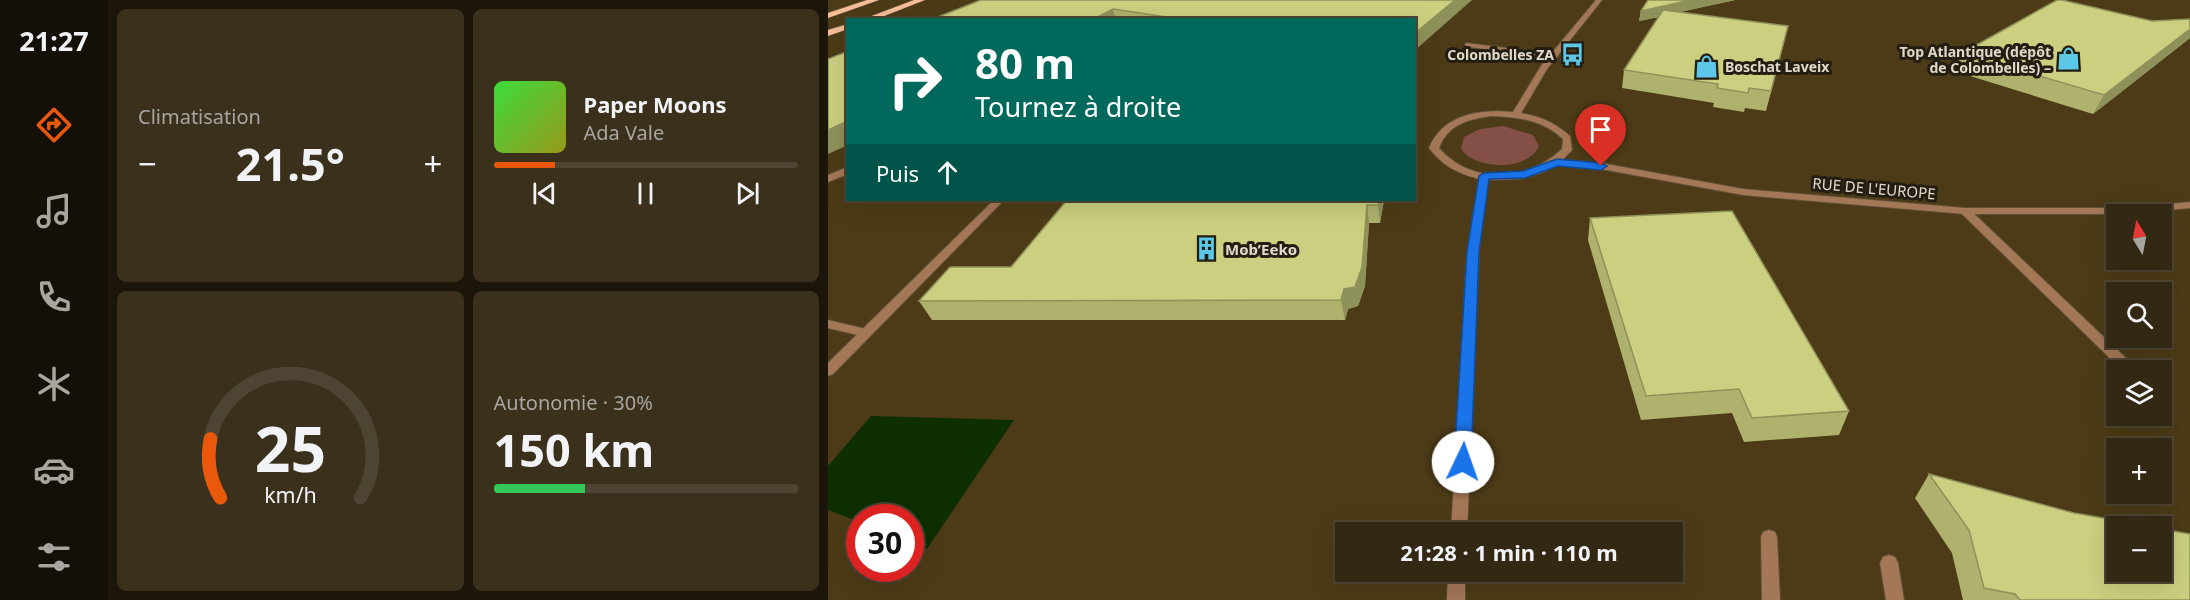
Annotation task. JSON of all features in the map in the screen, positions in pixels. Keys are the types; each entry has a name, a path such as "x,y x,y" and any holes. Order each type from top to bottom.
{"main road":[{"path":"828,16 875,0"},
{"path":"871,18 921,0"},
{"path":"828,33 846,27"}],"street":[{"path":"1516,114 1554,56 1599,0"},
{"path":"1469,45 1554,56"},
{"path":"1516,114 1539,118 1557,127 1567,138 1567,150 1557,162 1538,172 1512,177 1484,176 1459,171 1442,160 1434,148 1437,136 1449,125 1468,117 1516,114"},
{"name":"RUE DE L'EUROPE","path":"1557,162 1601,166 1743,192 1965,211 2129,211 2190,206"},
{"path":"828,179 846,171"},
{"path":"1460,522 1473,252 1484,176"},
{"path":"828,371 998,201"},
{"path":"1965,211 2120,360"},
{"path":"828,324 866,333"},
{"path":"1769,537 1771,600"},
{"path":"1889,563 1895,600"},
{"path":"1456,600 1457,582"}],"shaded area":[{"path":"828,0 2190,0 2190,600 828,600"},
{"path":"1503,126 1533,135 1539,146 1524,160 1501,165 1478,161 1461,149 1464,137 1480,129"},
{"path":"871,416 1014,420 927,549 924,548 924,504 846,504 846,517 828,510 828,466"}],"building":[{"path":"981,0 1455,0 1416,32 1416,18 1174,18 1113,9 1096,18 935,18"},
{"path":"1648,0 1691,0 1641,11"},
{"name":"Top Atlantique (dépôt de Colombelles) –","path":"2057,0 2152,21 2190,19 2190,29 2104,95 1962,53"},
{"name":"Boschat Laveix","path":"1663,10 1788,26 1771,91 1749,88 1748,93 1717,88 1718,84 1624,70"},
{"path":"846,52 846,122 828,130 828,59"},
{"name":"Mob’Eeko","path":"1066,201 1379,201 1378,205 1367,205 1362,267 1355,287 1344,289 1341,300 919,301 950,267 1011,267"},
{"path":"1732,211 1849,411 1752,418 1739,389 1646,396 1590,218"},
{"path":"1929,474 2074,513 2106,518 2106,582 2172,582 2172,531 2190,534 2190,600 2020,600 2015,594 1984,588 1969,530"}],"place":[{"name":"Colombelles ZA","path":"1572,54"},
{"name":"Top Atlantique (dépôt de Colombelles) –","path":"2069,59"},
{"name":"Boschat Laveix","path":"1707,66"},
{"name":"Mob’Eeko","path":"1207,249"}],"route":[{"path":"1463,462 1473,252 1484,176 1512,177 1538,172 1557,162 1601,166"}]}
